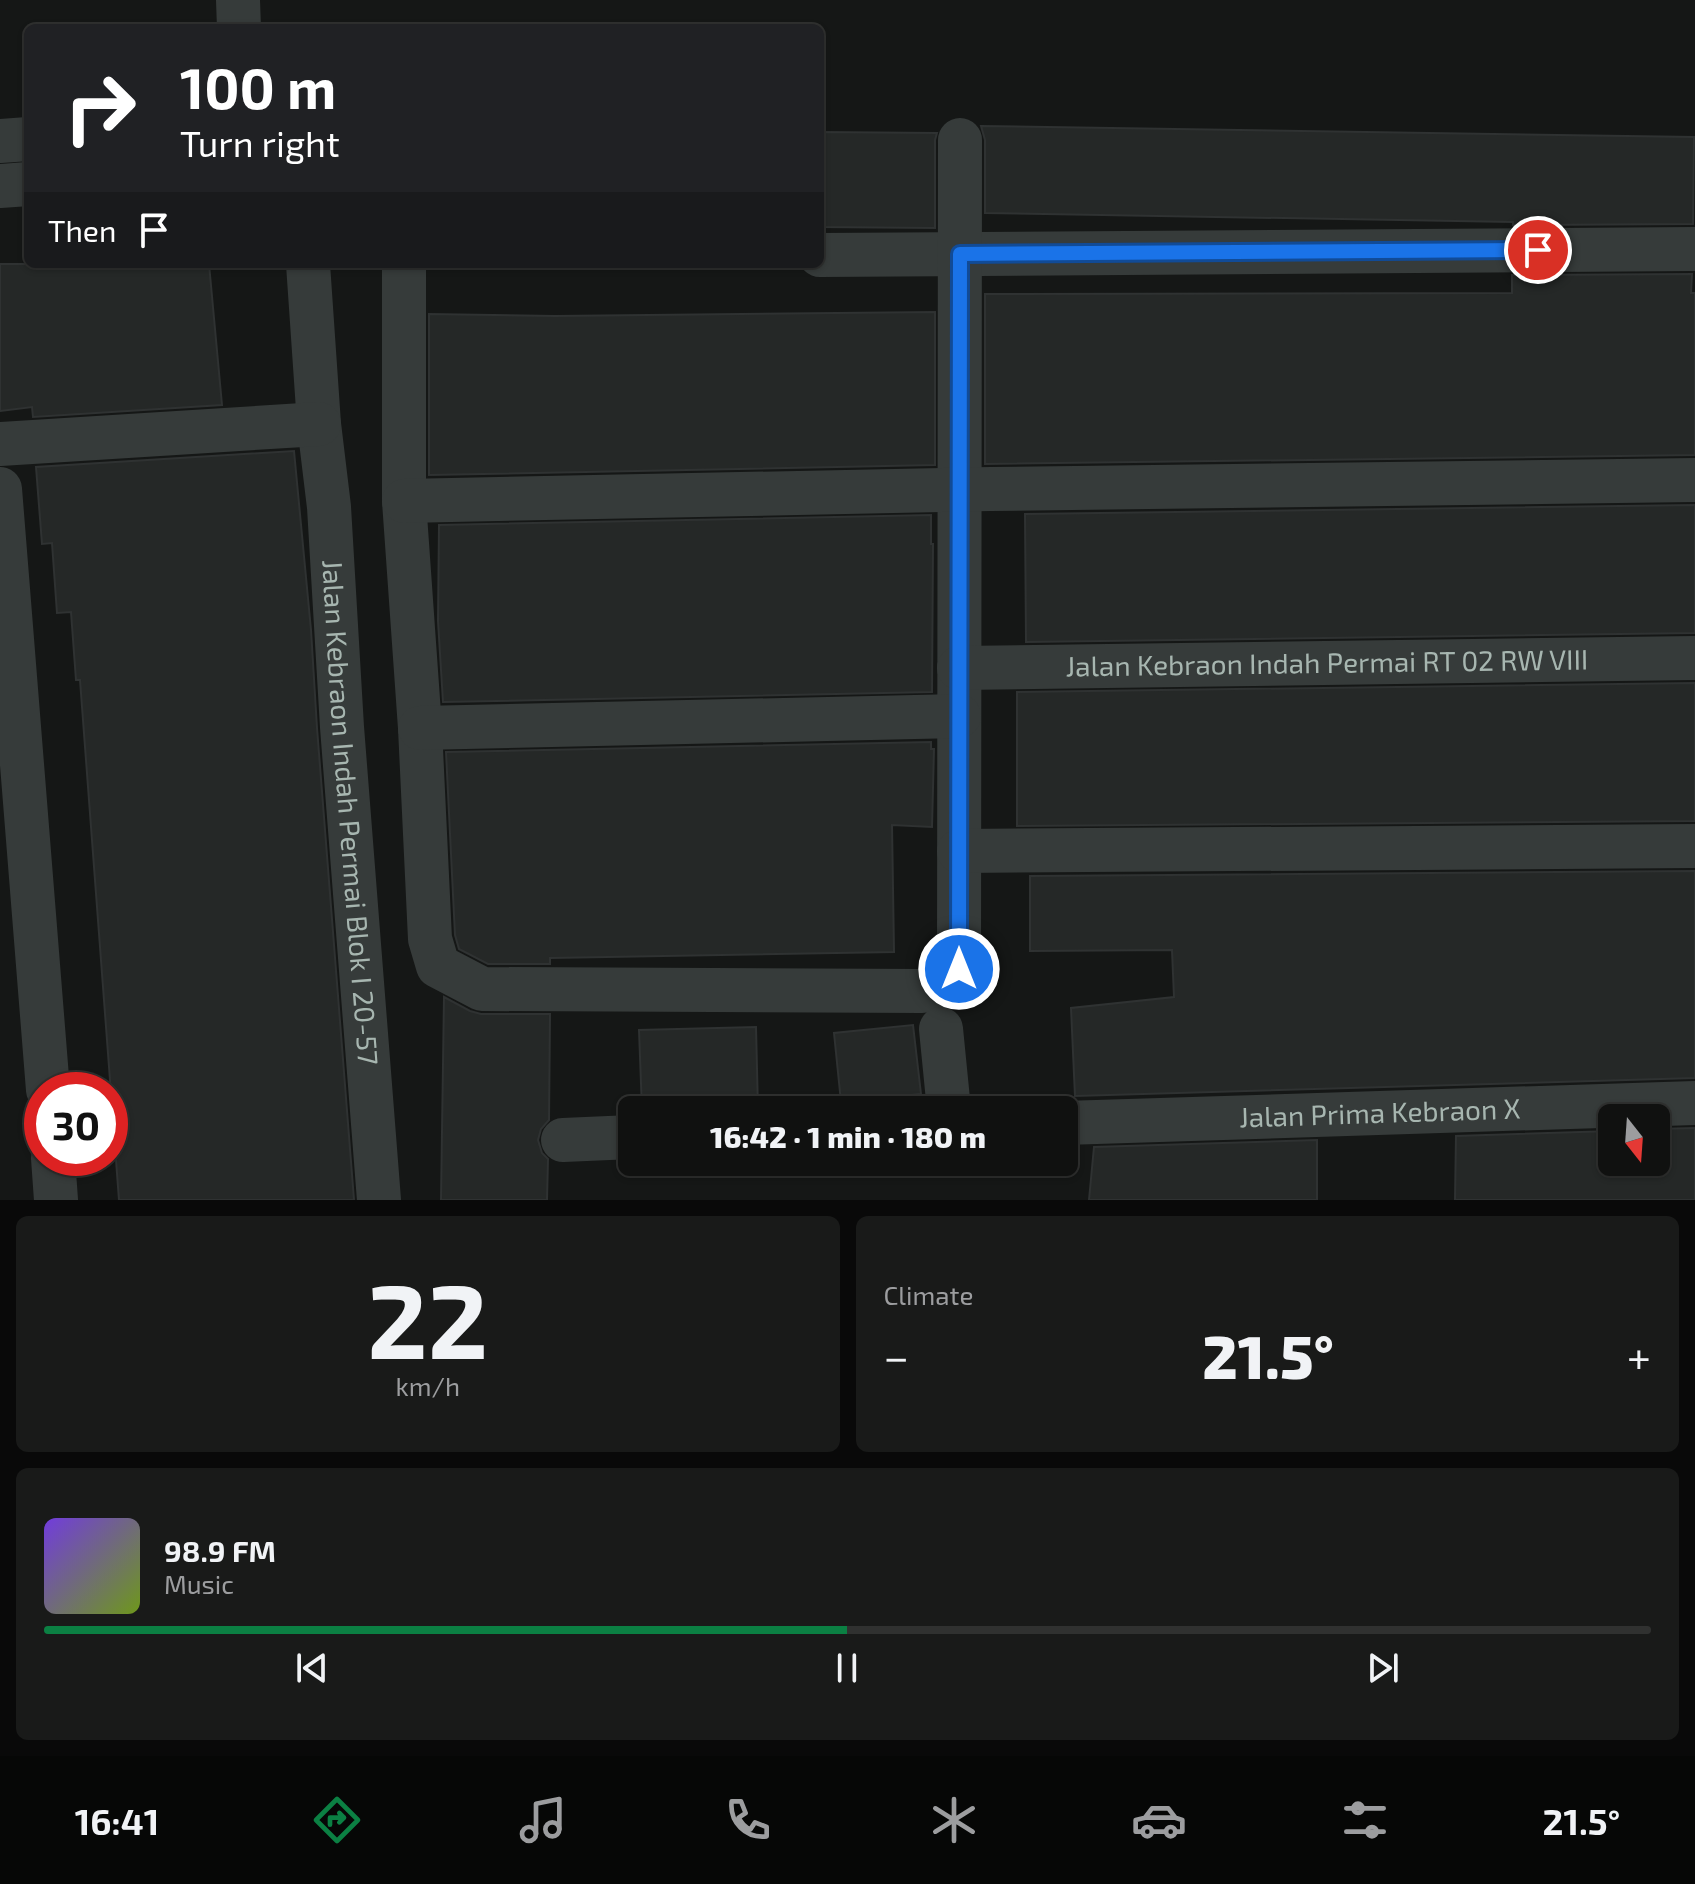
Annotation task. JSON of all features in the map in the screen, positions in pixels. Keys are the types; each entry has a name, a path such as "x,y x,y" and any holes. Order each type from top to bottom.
{"street":[{"path":"238,0 239,24"},
{"path":"0,141 24,139"},
{"path":"404,268 404,501 420,728 430,939 438,966 482,989 936,989 949,982 959,969 960,140"},
{"path":"0,186 24,184"},
{"path":"824,255 1695,249"},
{"name":"Jalan Kebraon Indah Permai Blok I 20-57","path":"308,268 319,424 329,507 342,727 379,1200"},
{"path":"0,444 319,424"},
{"path":"404,501 1695,480"},
{"path":"0,489 47,1072"},
{"name":"Jalan Kebraon Indah Permai RT 02 RW VIII","path":"959,668 1695,658"},
{"path":"420,728 959,716"},
{"path":"959,851 1695,846"},
{"path":"941,1029 948,1096"},
{"name":"Jalan Prima Kebraon X","path":"1078,1123 1695,1103"},
{"path":"563,1140 618,1138"},
{"path":"54,1176 56,1200"}],"building":[{"path":"981,126 1694,137 1693,224 1513,225 1513,222 985,213 985,140"},
{"path":"824,132 937,133 935,228 824,227"},
{"path":"0,264 24,264 24,268 209,268 222,405 33,417 32,407 0,411"},
{"path":"1692,274 1691,293 1695,293 1695,455 985,464 985,294 1512,293 1512,275"},
{"path":"935,312 935,465 429,475 429,314 555,316"},
{"path":"294,451 311,630 354,1200 119,1200 117,1176 128,1176 128,1072 109,1072 80,680 76,680 71,612 57,613 52,543 42,544 36,467"},
{"path":"1695,505 1695,633 1026,642 1025,514"},
{"path":"931,515 932,692 443,702 438,621 439,525"},
{"path":"1695,683 1695,821 1017,826 1017,692"},
{"path":"931,742 931,749 934,749 932,827 892,825 894,952 550,958 550,964 488,964 459,949 455,935 446,752"},
{"path":"1695,871 1695,1078 1075,1096 1071,1008 1174,997 1172,950 1030,951 1030,876"},
{"path":"444,997 481,1014 550,1014 549,1120 541,1129 538,1140 542,1153 548,1159 547,1200 441,1200"},
{"path":"913,1025 921,1094 840,1096 834,1033"},
{"path":"756,1027 758,1096 641,1096 639,1030"},
{"path":"1695,1128 1695,1200 1455,1200 1456,1136 1598,1131 1598,1176 1670,1176 1670,1129"},
{"path":"1317,1140 1317,1200 1089,1200 1094,1147"}],"route":[{"path":"959,969 960,254 1538,250"}]}
